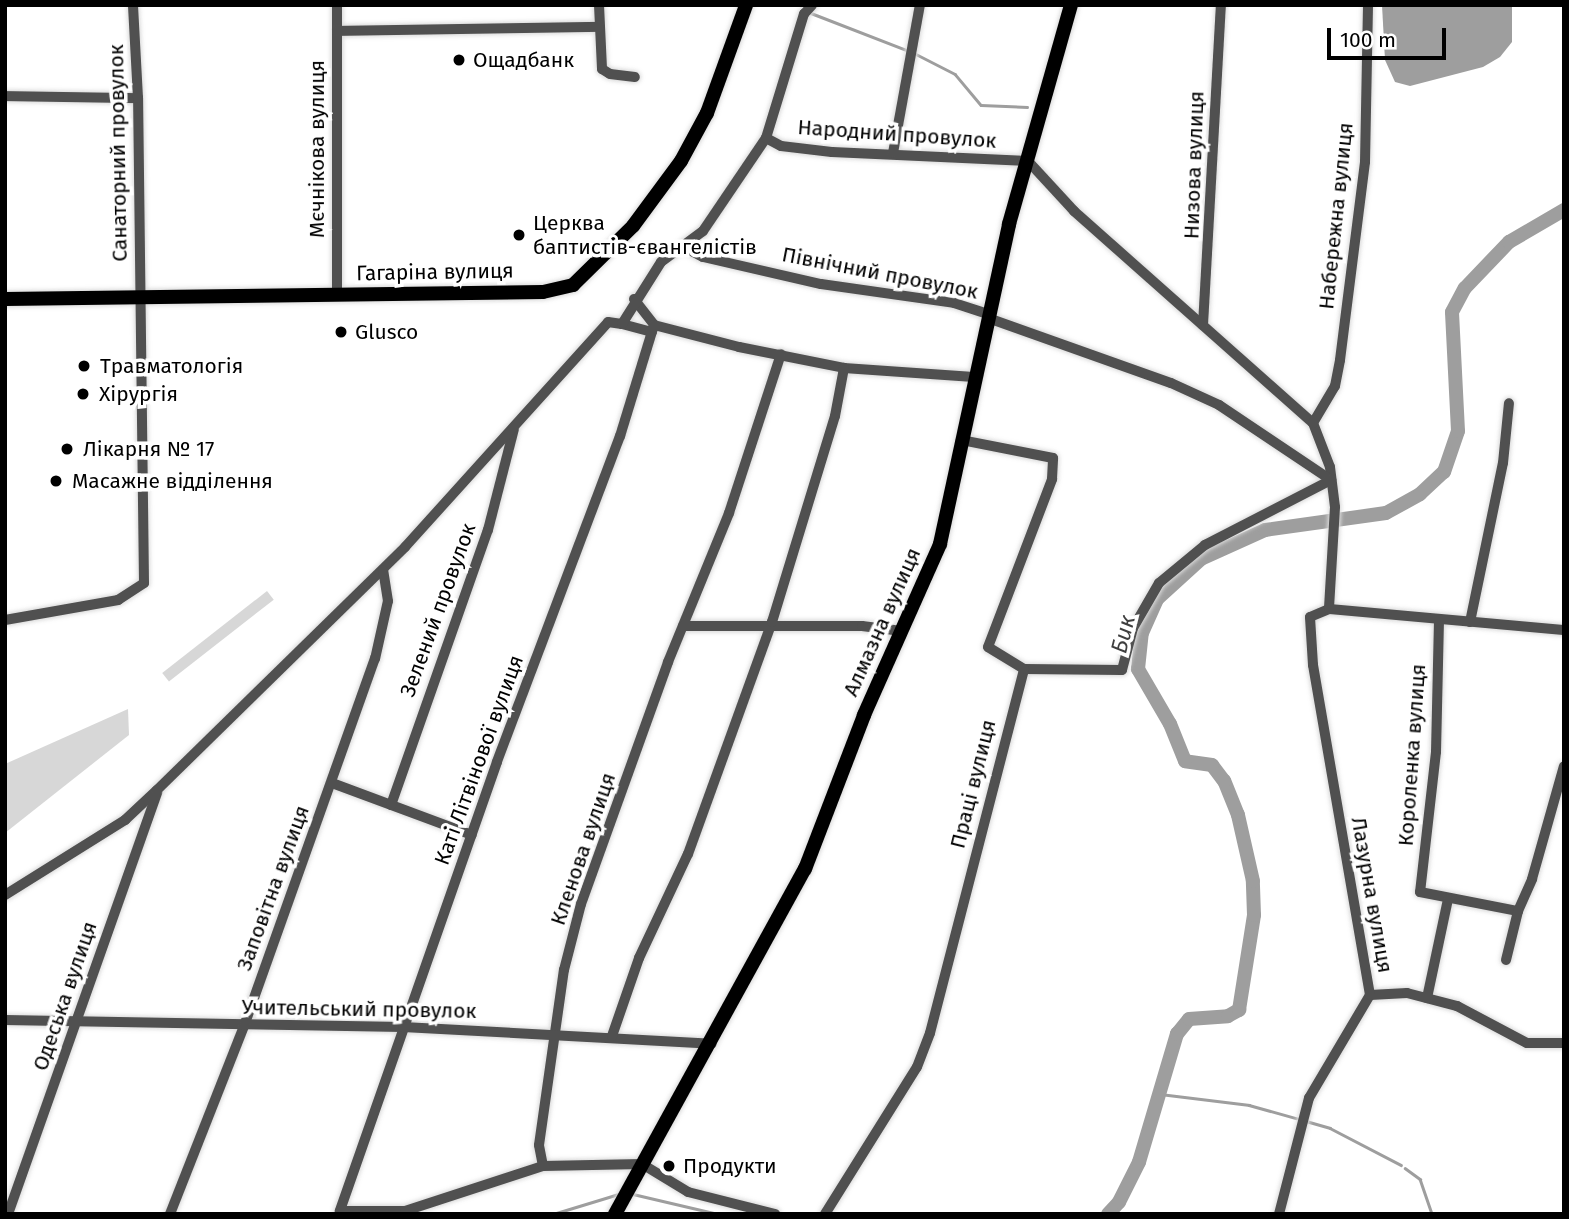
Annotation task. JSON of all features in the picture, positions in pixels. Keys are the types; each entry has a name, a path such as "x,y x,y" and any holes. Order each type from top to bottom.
{"main road":[{"name":"Гагаріна вулиця","path":"5,299 141,300 543,292 573,285 633,226 681,160 707,113 746,5"},
{"name":"Алмазна вулиця","path":"618,1208 712,1044 805,869 863,715 940,544 988,316 1070,5"}],"street":[{"name":"Санаторний провулок","path":"5,620 118,600 144,583 138,98 133,5"},
{"name":"Мєчнікова вулиця","path":"337,5 337,294"},
{"path":"599,5 602,68 610,74 635,77"},
{"path":"893,153 920,5"},
{"name":"Низова вулиця","path":"1203,325 1221,5"},
{"name":"Набережна вулиця","path":"1313,423 1331,396 1340,360 1365,162 1368,5"},
{"path":"622,324 634,299 661,262 703,231 766,138 808,9"},
{"path":"337,31 599,27"},
{"path":"5,96 138,98"},
{"name":"Народний провулок","path":"766,138 781,146 832,152 893,153 1028,162"},
{"path":"1028,162 1074,211 1313,423"},
{"name":"Північний провулок","path":"684,247 703,257 821,284 954,303 1159,378 1219,405 1331,480"},
{"path":"634,299 653,328"},
{"path":"5,895 125,820 158,790 383,570 608,322 653,328 844,368 974,377"},
{"name":"Каті Літвінової вулиця","path":"424,1210 387,1213 340,1211 338,1207 620,436 653,328"},
{"name":"Кленова вулиця","path":"543,1166 539,1145 564,970 581,905 683,626 729,513 780,354"},
{"path":"611,1036 639,958 688,854 718,779 767,628 792,563 835,416 844,368"},
{"path":"1470,622 1503,463 1509,403"},
{"name":"Лазурна вулиця","path":"1279,1214 1310,1098 1370,995 1313,666 1309,627 1324,610 1335,541 1335,507 1331,480 1313,423"},
{"name":"Зелений провулок","path":"391,805 488,530 514,426"},
{"path":"961,440 1053,458 1052,479 988,648 1024,669 1122,670 1133,628 1167,575 1205,545 1331,480"},
{"name":"Заповітна вулиця","path":"170,1214 244,1026 375,659 388,601 383,570"},
{"path":"1324,610 1564,630"},
{"name":"Короленка вулиця","path":"1439,620 1436,752 1420,892 1448,899"},
{"path":"683,626 862,626 902,631"},
{"name":"Праці вулиця","path":"825,1214 917,1067 930,1033 1024,669"},
{"path":"1506,960 1518,911 1532,879 1564,766"},
{"path":"332,783 472,835"},
{"name":"Одеська вулиця","path":"8,1214 158,790"},
{"path":"1427,998 1448,899 1518,911"},
{"path":"1370,995 1407,992 1457,1006 1527,1042 1564,1043"},
{"name":"Учительський провулок","path":"5,1020 402,1027 611,1036 712,1044"},
{"path":"424,1210 543,1166 642,1164 688,1192 775,1214"}],"shaded area":[{"path":"1382,5 1512,5 1512,42 1500,57 1483,67 1410,86 1395,82 1385,60"},
{"path":"267,591 274,600 169,682 162,673"},
{"path":"128,709 129,735 5,833 5,764"}],"waterway":[{"path":"811,13 909,51"},
{"path":"916,54 955,74 981,105 1027,107"},
{"name":"Бик","path":"1108,1214 1119,1202 1139,1162 1177,1034 1189,1019 1228,1016 1239,1010 1254,915 1253,881 1238,815 1224,781 1212,765 1185,761 1170,724 1138,669 1142,633 1157,599 1201,559 1265,530 1386,513 1420,494 1444,472 1458,431 1452,312 1465,288 1509,242 1564,210"},
{"path":"1160,1094 1249,1105 1299,1119"},
{"path":"1306,1121 1330,1128 1401,1165"},
{"path":"1405,1168 1420,1179 1432,1214"},
{"path":"553,1214 619,1194"},
{"path":"633,1194 718,1214"}],"place":[{"name":"Ощадбанк","path":"459,60"},
{"name":"Церква баптистів-євангелістів","path":"519,235"},
{"name":"Glusco","path":"341,332"},
{"name":"Травматологія","path":"84,366"},
{"name":"Хірургія","path":"83,394"},
{"name":"Лікарня № 17","path":"67,449"},
{"name":"Масажне відділення","path":"56,481"},
{"name":"Продукти","path":"669,1166"}]}
